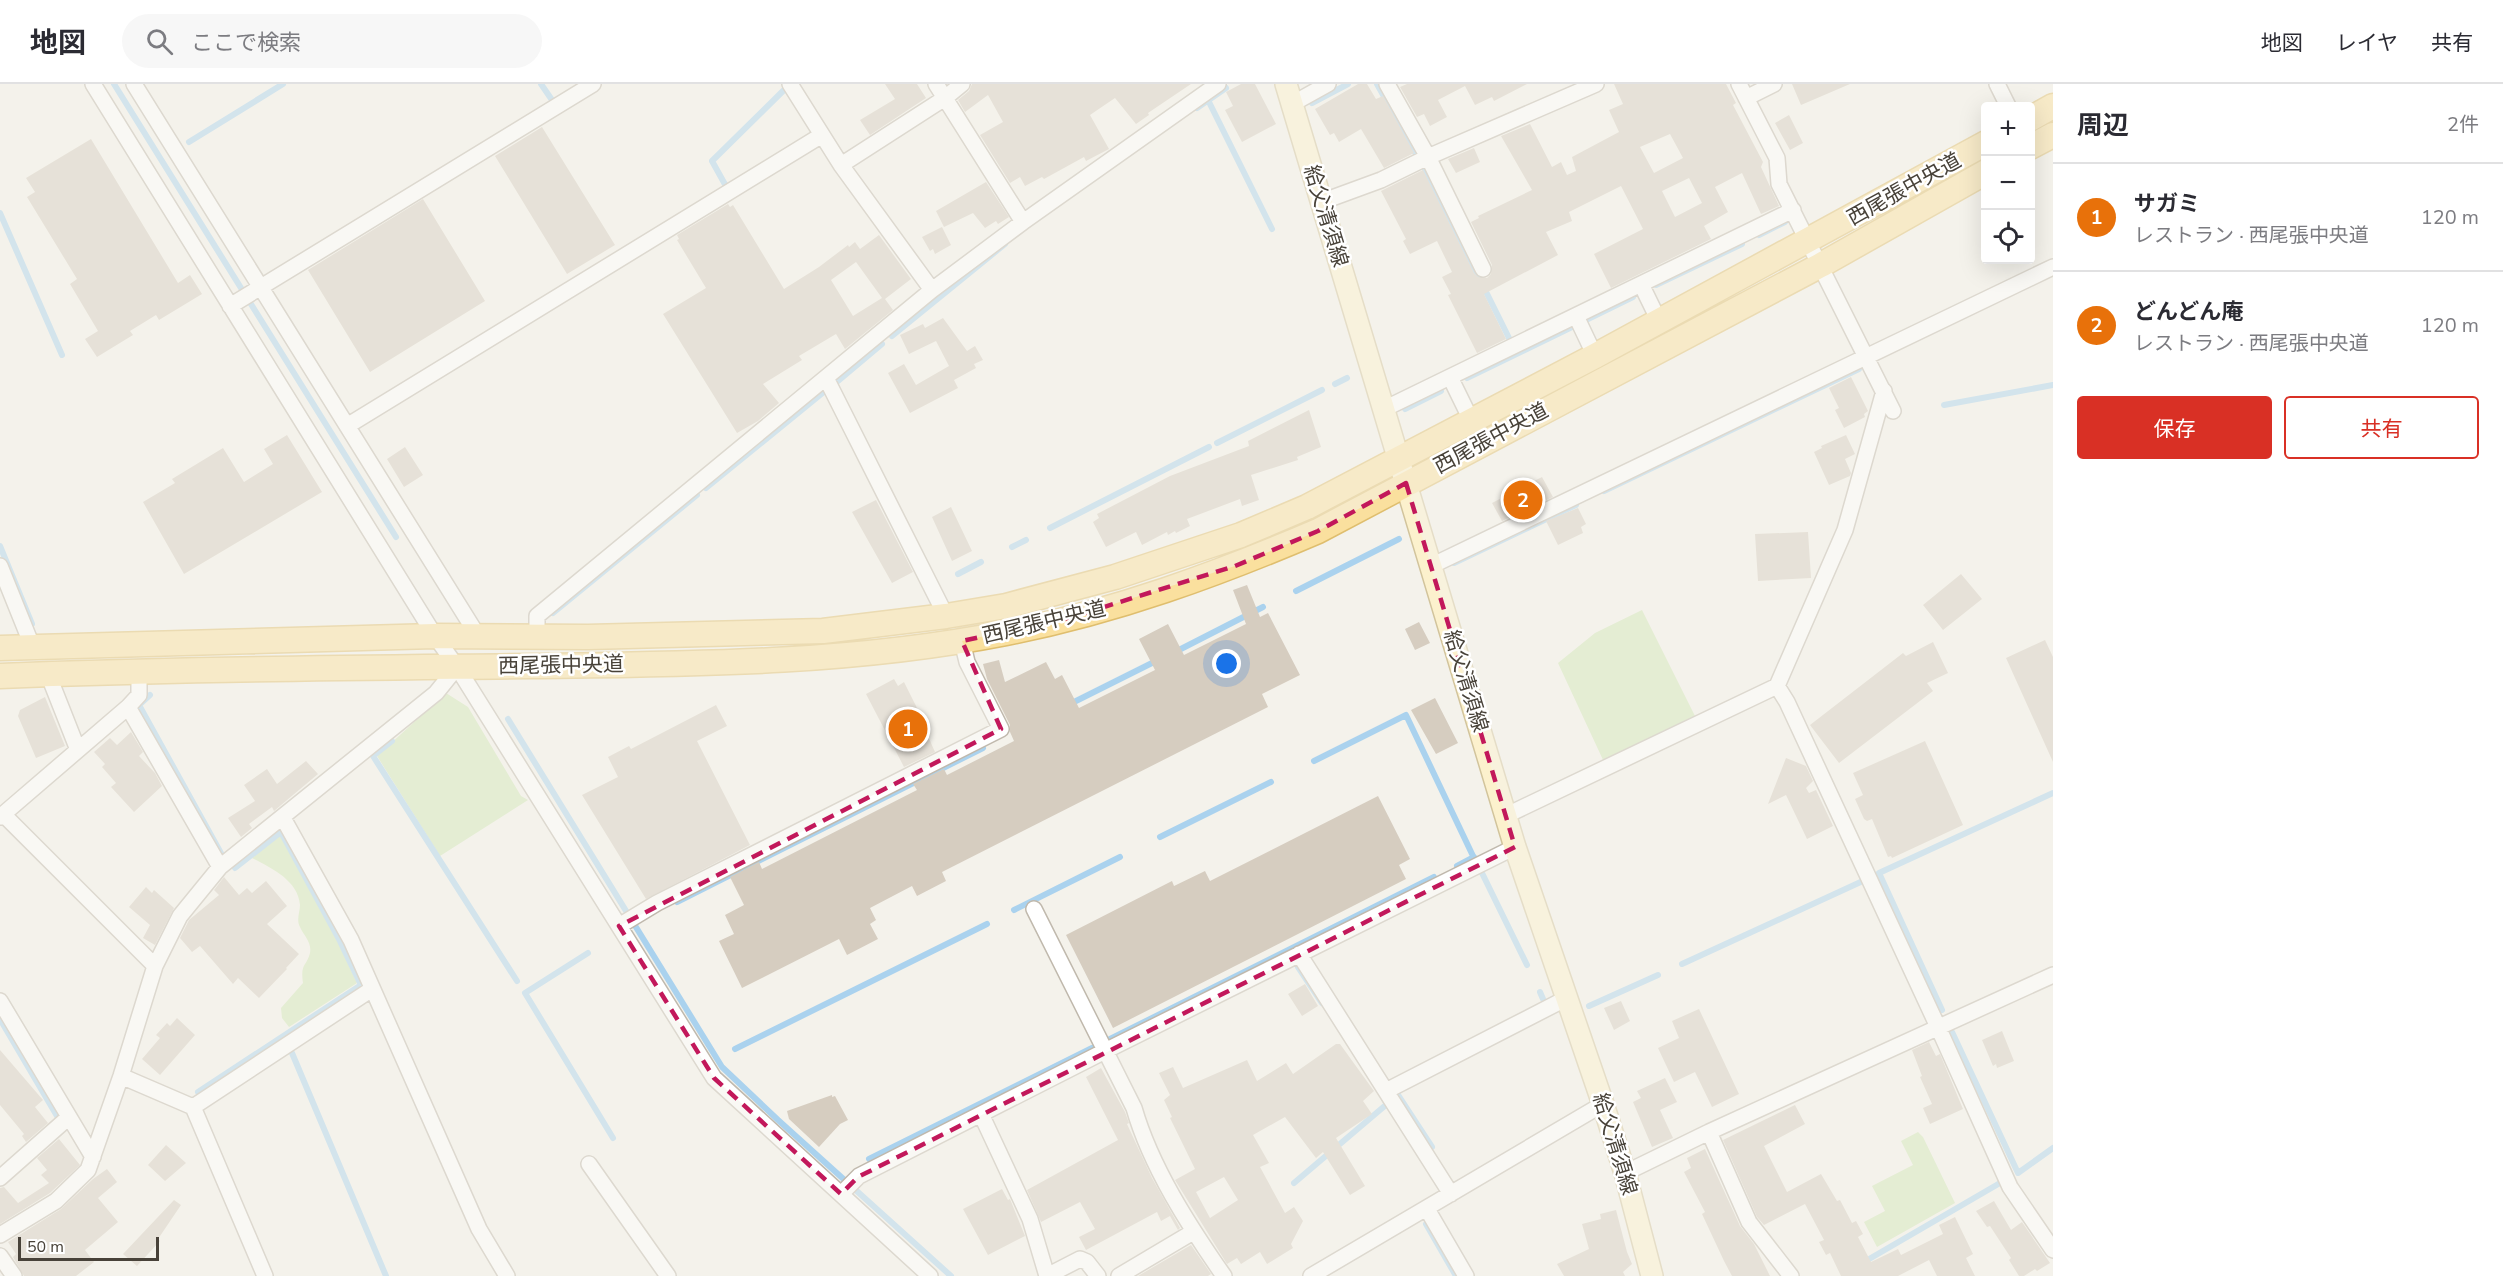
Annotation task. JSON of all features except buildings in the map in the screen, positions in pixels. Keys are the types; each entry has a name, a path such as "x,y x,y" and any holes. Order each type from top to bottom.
{"main road":[{"name":"給父清須線","path":"1289,94 1515,847 1603,1104 1625,1173 1652,1276"},
{"path":"2035,117 2053,106"},
{"path":"2035,145 2053,135"},
{"name":"西尾張中央道","path":"0,648 435,636 537,637 823,631 1006,606 1115,577 1241,535 1307,507 1472,422 1981,146"},
{"name":"西尾張中央道","path":"0,676 139,670 767,662 962,641 1008,633 1072,617 1158,593 1235,566 1318,531 1821,264 1981,174"}],"street":[{"path":"93,84 233,304 435,636 621,924 714,1078 843,1192 930,1276"},
{"path":"134,84 257,289 347,426 478,636"},
{"path":"233,304 592,84"},
{"path":"790,84 842,165 932,290"},
{"path":"936,84 1023,222"},
{"path":"842,165 945,98 962,84"},
{"path":"537,637 537,616 932,290 1023,222 1218,84"},
{"path":"1289,94 1328,84"},
{"path":"1387,84 1428,157 1483,269"},
{"path":"1321,202 1381,180 1428,157 1596,84"},
{"path":"1774,84 1742,91 1777,158 1779,184 1893,411"},
{"path":"1998,84 2006,102"},
{"path":"347,426 822,135"},
{"path":"1384,409 1793,210"},
{"path":"1431,566 2053,267"},
{"path":"1641,284 1659,321"},
{"path":"1576,316 1595,356"},
{"path":"1450,377 1472,422"},
{"path":"826,378 946,616"},
{"path":"1507,815 1777,686 1845,530 1884,391"},
{"path":"0,566 33,648"},
{"path":"621,924 1001,729 967,662 962,641"},
{"path":"0,1235 56,1201 88,1170 121,1076 155,966 180,916 220,867 436,693 457,667"},
{"path":"139,670 139,695 128,707 2,816 155,966"},
{"path":"48,674 78,750"},
{"path":"1777,686 1792,712 2010,1187 2053,1250"},
{"path":"128,707 220,867"},
{"path":"283,818 351,940 479,1229 507,1276"},
{"path":"843,1192 858,1177 1515,847"},
{"path":"1034,909 1134,1108 1142,1135 1193,1232 1224,1276"},
{"path":"1299,954 1450,1194"},
{"path":"1625,1173 1709,1132 2053,975"},
{"path":"193,1107 372,989"},
{"path":"1386,1090 1567,998"},
{"path":"0,1001 93,1158"},
{"path":"121,1076 193,1107 265,1276"},
{"path":"1311,1276 1603,1104"},
{"path":"981,1114 1030,1219 1047,1276 1080,1259 1087,1262 1098,1276"},
{"path":"0,1178 69,1117"},
{"path":"1709,1132 1749,1222 1791,1276"},
{"path":"589,1164 668,1276"},
{"path":"1427,1209 1466,1276"},
{"path":"1119,1276 1193,1232"},
{"path":"0,1256 14,1276"}],"highlighted area":[{"path":"1406,483 1515,847 858,1177 841,1194 714,1078 619,926 1001,729 962,641 1072,617 1235,566 1318,531"}],"green space":[{"path":"1642,610 1696,718 1604,762 1558,663 1595,633"},
{"path":"446,693 468,707 521,796 528,800 440,856 377,756"},
{"path":"280,835 337,940 357,983 289,1027 282,1018 281,1008 303,983 302,972 309,957 310,946 299,924 300,905 294,889 282,876 252,858"},
{"path":"1918,1132 1923,1137 1955,1203 1877,1247 1864,1222 1885,1211 1872,1186 1913,1165 1901,1141"}],"waterway":[{"path":"114,84 396,537"},
{"path":"189,142 283,84"},
{"path":"541,84 552,100"},
{"path":"1312,103 1348,84"},
{"path":"1377,84 1416,154"},
{"path":"1197,108 1226,88"},
{"path":"723,190 727,188 712,161 785,89"},
{"path":"1208,100 1272,229"},
{"path":"1425,169 1510,340"},
{"path":"0,213 62,355"},
{"path":"1759,235 1785,222"},
{"path":"892,336 1005,244"},
{"path":"1656,285 1742,244"},
{"path":"1586,320 1633,297"},
{"path":"1467,378 1572,327"},
{"path":"838,381 882,344"},
{"path":"1604,491 1859,369"},
{"path":"1335,384 1347,378"},
{"path":"1944,405 2053,385"},
{"path":"1217,443 1322,390"},
{"path":"706,488 825,391"},
{"path":"1405,409 1441,391"},
{"path":"1050,528 1209,447"},
{"path":"553,613 697,495"},
{"path":"1454,563 1576,505"},
{"path":"1296,591 1399,539"},
{"path":"1012,547 1026,540"},
{"path":"0,546 32,624"},
{"path":"958,574 981,562"},
{"path":"1175,652 1263,607"},
{"path":"1070,704 1158,660"},
{"path":"150,695 139,705 222,855"},
{"path":"1314,761 1406,715 1473,856"},
{"path":"508,719 722,1067 951,1276"},
{"path":"392,741 373,756 517,981"},
{"path":"677,902 983,748"},
{"path":"1160,837 1271,782"},
{"path":"1942,1010 1879,873 2053,793"},
{"path":"198,1092 361,985 339,939 281,832 235,868"},
{"path":"1014,910 1120,857"},
{"path":"1457,866 1474,857"},
{"path":"1482,873 1527,965"},
{"path":"1110,1039 1434,877"},
{"path":"1682,964 1865,880"},
{"path":"735,1049 987,924"},
{"path":"588,953 525,993 613,1138"},
{"path":"1298,967 1322,1003"},
{"path":"1589,1006 1658,975"},
{"path":"1540,992 1543,999"},
{"path":"0,1019 57,1116"},
{"path":"1952,1032 2018,1173 2053,1148"},
{"path":"869,1159 1092,1048"},
{"path":"292,1053 386,1276"},
{"path":"1398,1095 1432,1147"},
{"path":"1294,1183 1387,1104 1384,1099"},
{"path":"1864,1262 2000,1183"},
{"path":"1426,1224 1456,1276"}],"place":[{"name":"どんどん庵","path":"1523,500"},
{"name":"サガミ","path":"908,729"}]}
